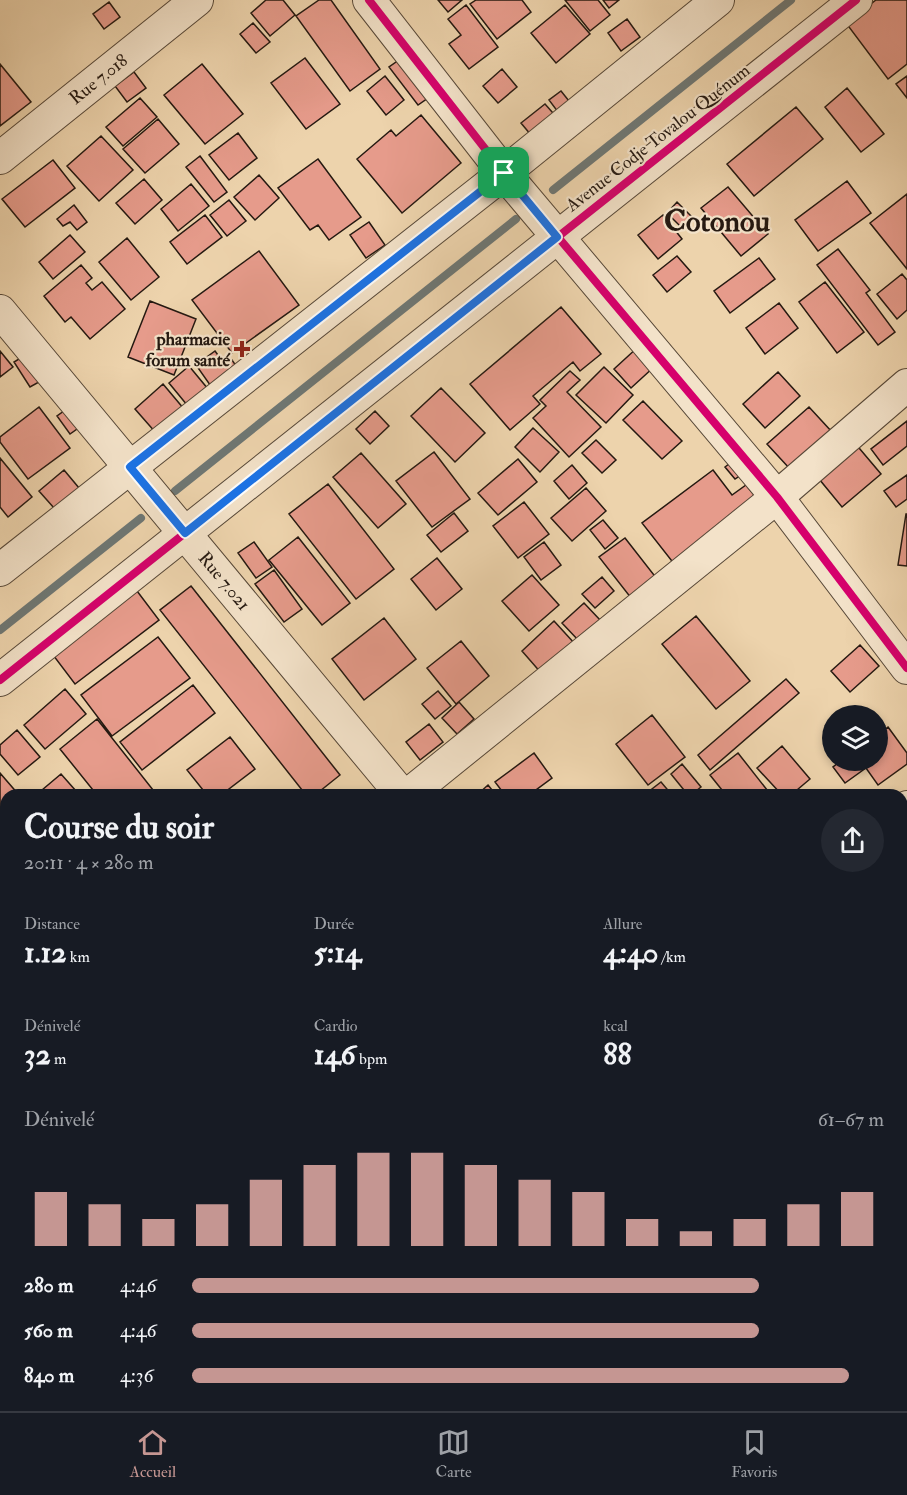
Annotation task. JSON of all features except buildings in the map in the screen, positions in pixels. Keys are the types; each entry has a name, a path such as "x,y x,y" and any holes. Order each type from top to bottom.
{"street":[{"name":"Rue 7.018","path":"0,158 196,0"},
{"path":"369,0 504,173 777,497 907,668"},
{"path":"0,570 504,173 718,0"},
{"name":"Avenue Codje Tovalou Quénum","path":"0,680 856,0"},
{"name":"Rue 7.021","path":"0,312 397,789"},
{"path":"415,789 777,497 907,385"}],"waterway":[{"path":"553,190 791,0"},
{"path":"175,491 516,219"},
{"path":"0,630 141,518"}],"cycle path":[{"path":"369,0 504,173 777,497 907,668"},
{"path":"0,680 856,0"}],"place":[{"name":"pharmacie forum santé","path":"242,349"}],"district":[{"name":"Cotonou","path":"717,221"}],"route":[{"path":"504,173 557,237 185,533 130,467 504,173"}]}
